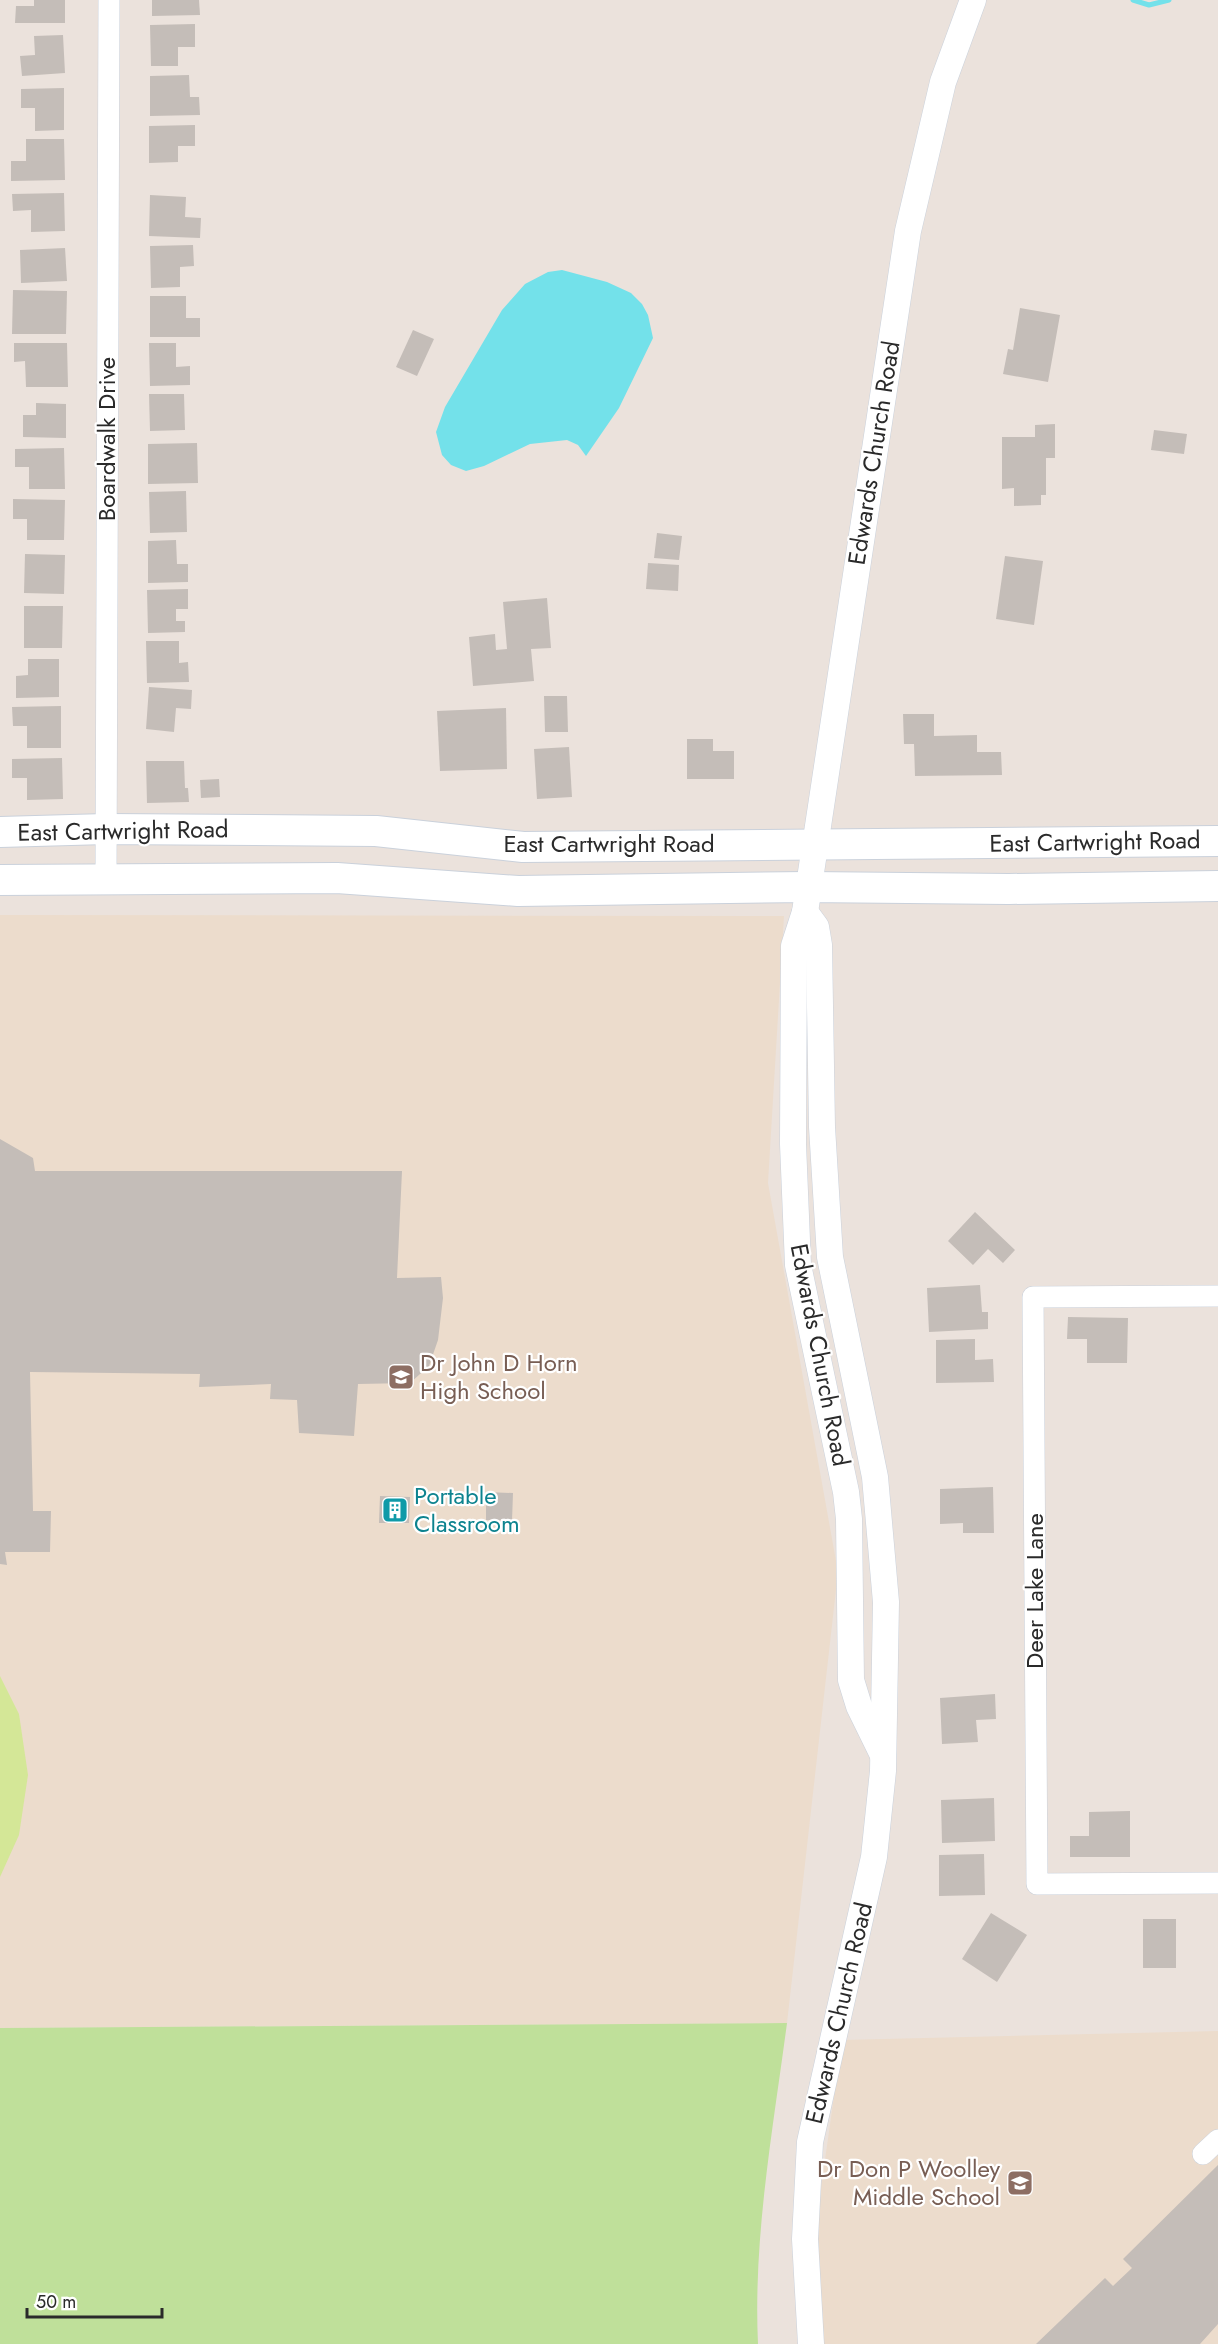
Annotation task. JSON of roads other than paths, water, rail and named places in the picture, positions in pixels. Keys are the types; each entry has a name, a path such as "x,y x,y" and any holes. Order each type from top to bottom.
{"main road":[{"name":"East Cartwright Road","path":"0,832 106,829 376,831 523,847 1218,841"},
{"path":"415,835 416,885"},
{"name":"East Cartwright Road","path":"0,880 337,878 518,891 806,900 1009,889 1218,886"}],"street":[{"name":"Boardwalk Drive","path":"106,879 110,0"},
{"name":"Edwards Church Road","path":"883,1755 859,1706 851,1680 849,1519 846,1492 798,1265 793,1144 794,946 806,900 815,844 908,231 943,82 973,0"},
{"name":"Edwards Church Road","path":"806,900 816,927 819,945 822,1127 830,1257 875,1477 886,1602 883,1755 874,1857 810,2142 805,2239 810,2344"},
{"name":"Deer Lake Lane","path":"1218,1296 1033,1297 1036,1884 1218,1883"}],"water":[{"path":"562,270 607,282 631,293 642,304 648,315 653,338 619,408 586,456 578,445 567,440 530,444 484,466 466,471 451,465 442,455 436,432 445,407 502,310 525,284 548,272"}],"waterway":[{"path":"1133,0 1149,5 1169,0"}],"place":[{"name":"Dr John D Horn High School","path":"401,1377"},
{"name":"Portable Classroom","path":"395,1510"},
{"name":"Dr Don P Woolley Middle School","path":"1020,2183"}]}
